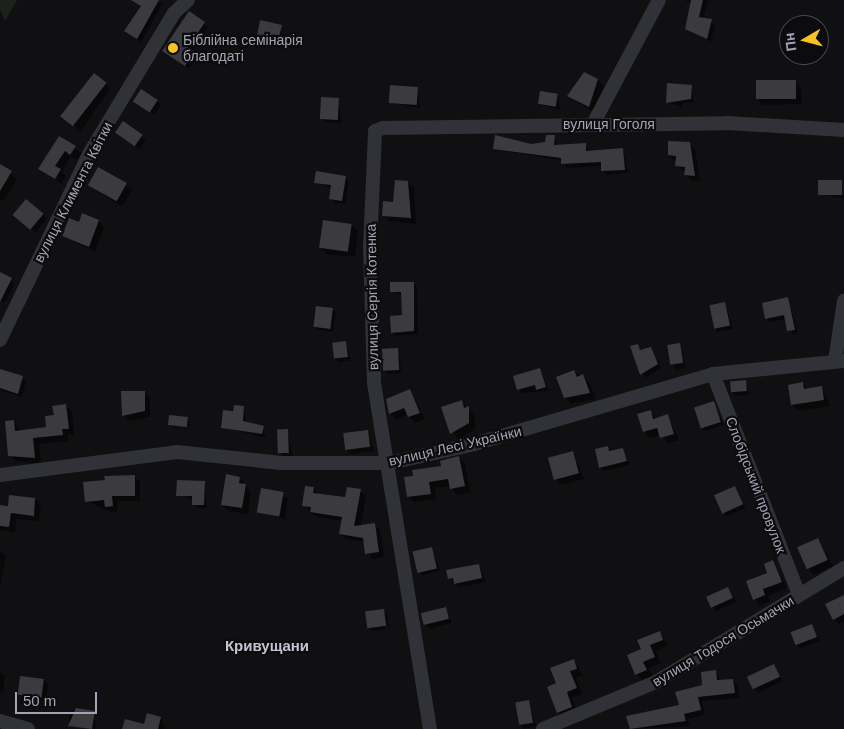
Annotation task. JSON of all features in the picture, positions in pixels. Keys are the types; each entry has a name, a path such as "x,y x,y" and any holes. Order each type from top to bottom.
{"street":[{"name":"вулиця Климента Квітки","path":"0,340 89,154 174,12 188,0"},
{"path":"593,124 659,0"},
{"name":"вулиця Гоголя","path":"375,132 383,128 737,123 844,130"},
{"name":"вулиця Сергія Котенка","path":"375,132 370,312 374,382 390,463 430,729"},
{"path":"839,361 844,302"},
{"name":"вулиця Лесі Українки","path":"0,475 177,452 281,463 390,463 474,444 714,374 839,361"},
{"name":"Слобідський провулок","path":"714,374 799,595"},
{"name":"вулиця Тодося Осьмачки","path":"543,729 656,682 844,568"},
{"path":"0,721 28,729"}],"shaded area":[{"path":"0,0 17,0 5,21 0,10"}],"building":[{"path":"131,0 159,0 137,39 124,31 141,6"},
{"path":"691,0 703,0 699,17 712,19 707,39 685,29"},
{"path":"189,11 205,22 188,48 194,51 185,66 162,51"},
{"path":"260,20 282,25 279,37 270,35 268,44 256,41"},
{"path":"584,72 598,79 589,107 567,96"},
{"path":"94,73 107,83 73,126 60,116"},
{"path":"756,80 796,80 796,99 756,99"},
{"path":"667,83 692,85 691,99 666,103"},
{"path":"390,85 418,87 417,105 389,103"},
{"path":"141,89 158,100 150,112 133,102"},
{"path":"540,91 558,94 556,107 538,104"},
{"path":"321,97 339,98 338,120 320,119"},
{"path":"123,121 143,135 135,146 115,132"},
{"path":"495,135 531,144 545,142 546,135 555,135 554,145 586,143 586,151 623,148 625,170 601,171 601,162 561,164 561,158 493,149"},
{"path":"59,136 76,146 70,155 65,151 55,166 61,169 55,179 38,169"},
{"path":"668,141 690,142 695,176 684,175 685,167 675,166 676,156 668,155"},
{"path":"0,164 12,171 0,191"},
{"path":"98,167 127,183 117,201 88,185"},
{"path":"316,171 346,176 342,201 329,199 331,185 314,183"},
{"path":"395,180 408,181 411,218 382,216 383,201 393,202"},
{"path":"818,180 842,180 842,195 818,195"},
{"path":"26,199 44,214 30,230 13,215"},
{"path":"82,213 99,220 89,247 62,236 69,218 79,222"},
{"path":"323,220 352,224 348,252 319,248"},
{"path":"0,272 12,278 0,302"},
{"path":"390,282 414,282 414,331 391,333 390,316 402,315 401,292 390,292"},
{"path":"788,297 795,330 787,331 784,315 765,319 762,303"},
{"path":"725,302 730,325 714,329 709,305"},
{"path":"316,306 333,308 330,329 313,327"},
{"path":"346,341 348,357 334,359 332,343"},
{"path":"680,343 683,363 670,365 667,345"},
{"path":"638,344 640,350 651,347 658,364 640,375 630,346"},
{"path":"398,348 399,370 383,371 382,349"},
{"path":"540,368 546,387 536,390 535,385 517,390 513,376"},
{"path":"0,369 23,376 18,394 0,388"},
{"path":"574,370 577,377 583,374 590,393 564,398 556,377"},
{"path":"746,380 747,391 731,392 730,381"},
{"path":"803,382 804,389 822,386 824,400 791,405 788,385"},
{"path":"410,389 420,413 408,417 404,408 389,414 386,399"},
{"path":"121,391 145,391 145,411 122,416"},
{"path":"462,400 464,408 469,406 469,423 450,434 441,407"},
{"path":"714,401 721,422 701,428 694,407"},
{"path":"66,404 69,429 62,429 63,435 33,438 35,458 8,456 5,421 14,420 15,431 46,427 45,416 54,415 52,406"},
{"path":"234,405 244,406 243,421 264,426 262,434 221,428 223,410 233,411"},
{"path":"651,410 653,419 668,414 674,434 660,438 657,428 643,432 637,414"},
{"path":"169,415 188,417 187,427 168,425"},
{"path":"277,429 288,429 289,453 278,453"},
{"path":"368,430 370,447 345,450 343,433"},
{"path":"608,446 609,451 623,448 627,461 599,468 595,449"},
{"path":"573,451 579,473 554,480 548,458"},
{"path":"459,456 465,486 450,489 448,479 429,482 431,494 407,497 404,477 413,476 412,470 441,466 440,461"},
{"path":"226,474 240,477 239,483 246,484 242,508 221,505"},
{"path":"135,475 135,496 112,496 113,506 105,507 104,500 85,502 83,482 105,480 104,476"},
{"path":"177,480 205,481 204,505 192,505 192,496 176,496"},
{"path":"305,486 314,487 313,493 345,497 347,487 361,489 354,526 375,523 379,552 365,554 363,538 339,534 342,517 310,512 311,507 302,506"},
{"path":"735,486 743,504 722,514 714,495"},
{"path":"261,488 284,492 279,517 257,513"},
{"path":"9,495 35,498 34,516 11,513 9,527 0,526 0,505 8,506"},
{"path":"818,538 828,560 807,569 797,547"},
{"path":"432,547 437,568 417,573 413,551"},
{"path":"773,560 782,582 763,589 765,595 753,600 746,581 767,573 764,564"},
{"path":"479,564 482,578 454,584 453,578 448,579 446,570"},
{"path":"728,587 733,598 711,608 706,597"},
{"path":"844,595 844,614 833,620 825,604"},
{"path":"446,607 449,619 424,625 421,613"},
{"path":"384,609 386,626 367,628 365,611"},
{"path":"812,624 817,637 796,645 791,632"},
{"path":"660,631 663,640 650,645 655,657 643,662 647,670 635,675 627,655 641,649 637,640"},
{"path":"574,659 577,669 570,671 577,688 567,692 572,707 557,713 547,687 556,683 550,668"},
{"path":"774,664 780,677 753,689 747,677"},
{"path":"716,670 717,680 733,679 735,693 698,697 701,710 684,714 686,721 630,729 626,716 679,705 675,692 702,685 701,672"},
{"path":"20,676 44,679 42,698 18,695"},
{"path":"529,700 533,723 519,725 515,702"},
{"path":"76,708 95,711 92,729 68,726"},
{"path":"147,713 161,717 158,729 122,729 125,719 144,724"}],"place":[{"name":"Біблійна семінарія благодаті","path":"173,48"}],"district":[{"name":"Кривущани","path":"267,646"}]}
